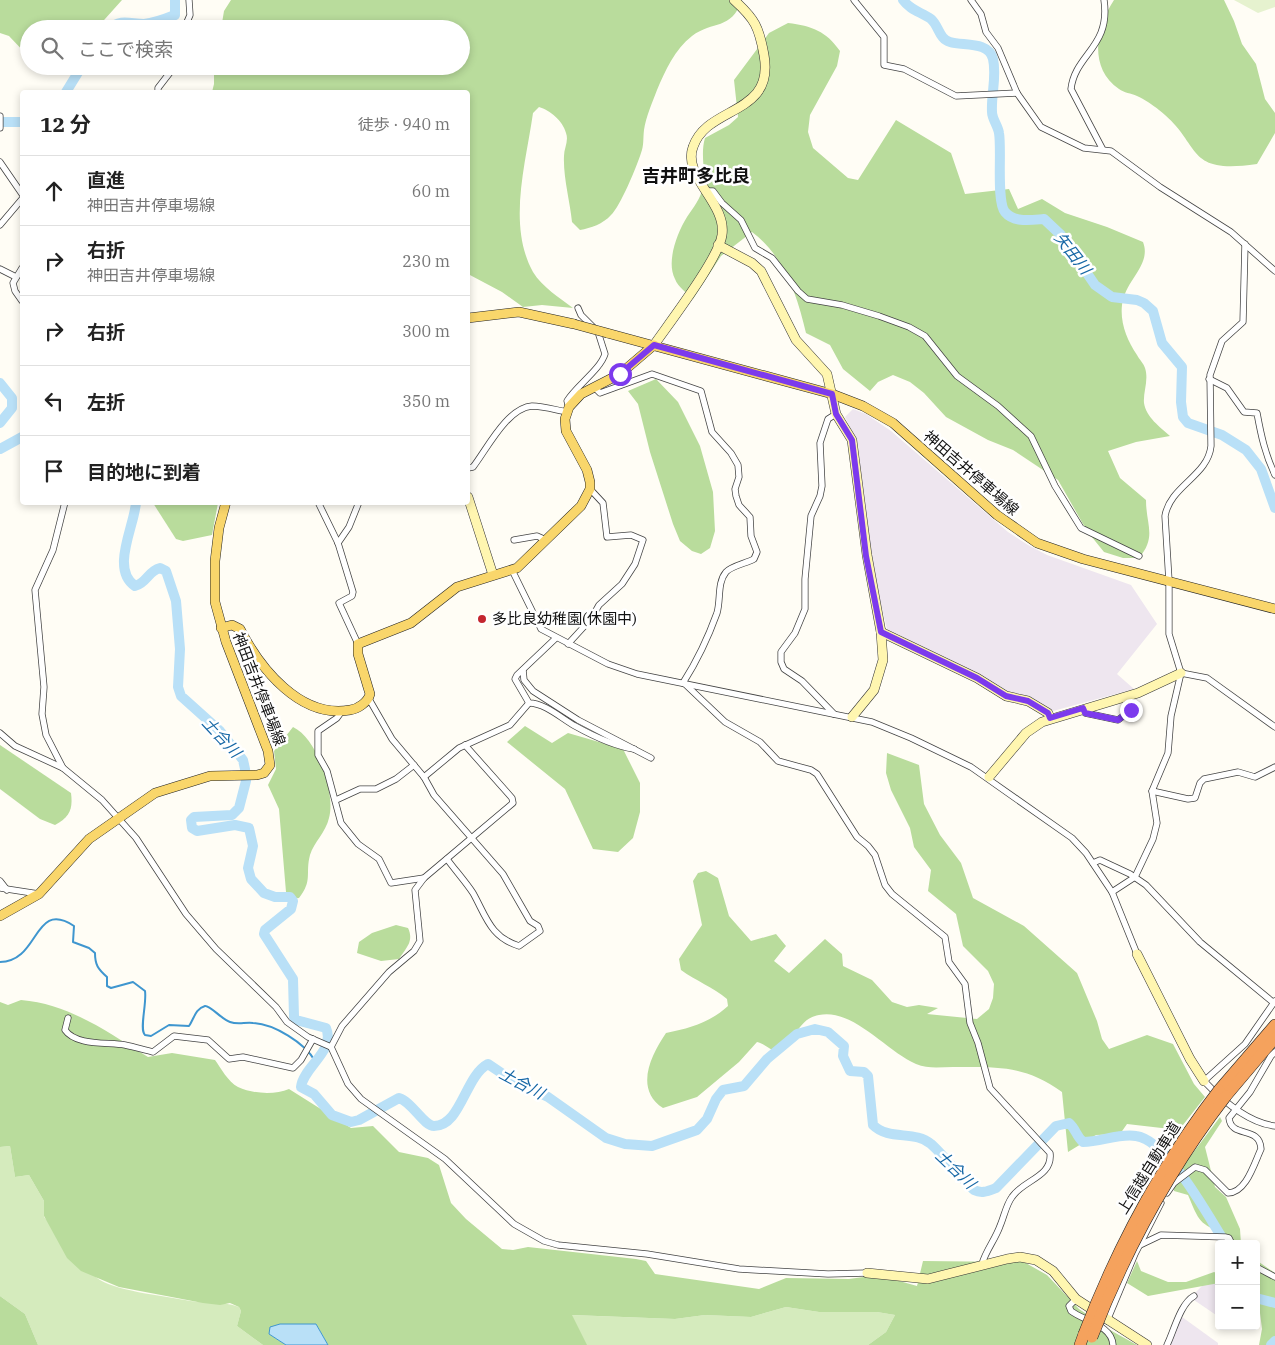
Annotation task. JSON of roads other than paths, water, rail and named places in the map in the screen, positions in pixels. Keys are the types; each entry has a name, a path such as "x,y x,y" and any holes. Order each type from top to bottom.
{"highway":[{"name":"上信越自動車道","path":"1080,1345 1088,1338 1149,1210 1177,1164 1223,1093 1275,1025"},
{"name":"上信越自動車道","path":"1223,1093 1275,1038"}],"main road":[{"name":"神田吉井停車場線","path":"470,318 519,312 574,324 832,394 863,406 892,423 997,515 1038,544 1083,559 1275,609"},
{"path":"342,711 356,709 369,699 370,688 356,648 358,644 410,623 458,587 512,570 581,506 590,488 586,470 566,431 568,410 581,394 620,374 654,345"},
{"name":"神田吉井停車場線","path":"0,916 39,894 89,839 155,793 210,776 264,773 270,765 270,758 221,628 215,602 214,584 219,528 225,505"},
{"name":"神田吉井停車場線","path":"221,628 232,625 240,629 275,679 300,699 322,708 342,711"}],"street":[{"path":"188,20 190,15 189,0"},
{"path":"654,345 718,246 722,236 720,215 693,166 692,147 705,130 749,102 760,88 765,76 765,61 760,31 752,18 734,0"},
{"path":"854,0 884,37 884,65 904,69 956,96 1017,93"},
{"path":"970,0 981,14 986,32 998,48 1017,93 1045,130 1084,148 1102,148 1112,151 1160,187 1208,215 1275,271"},
{"path":"1102,148 1071,89 1072,80 1090,54 1105,24 1104,0"},
{"path":"158,90 167,75"},
{"path":"0,116 0,128"},
{"path":"0,162 20,191"},
{"path":"706,190 713,191 722,203 737,215 746,228 755,248 772,258 798,291 807,299 842,305 879,316 910,327 926,336 957,376 998,406 1030,436 1055,486 1081,528 1139,556"},
{"path":"0,225 20,204"},
{"path":"1112,892 1135,877 1148,851 1156,824 1152,791 1168,753 1171,716 1181,673 1169,634 1166,507 1175,493 1209,458 1211,446 1209,379 1222,341 1243,322 1245,244"},
{"path":"718,246 752,263 761,271 796,340 802,349 823,368 832,394 836,414 852,440 866,556 881,632 883,660 878,680 869,696 852,717"},
{"path":"0,269 16,278"},
{"path":"20,271 13,283 20,298"},
{"path":"470,467 473,466 506,421 514,414 533,406 568,410 567,401 573,391 599,364 604,354 598,332 581,316 578,308"},
{"path":"595,388 600,393 652,374 701,390 712,432 731,453 738,465 739,477 735,489 736,496 738,505 750,517 752,536 757,552 754,559 727,570 724,575 719,589 718,610 698,659 683,683"},
{"path":"1209,379 1228,388 1244,412 1257,413 1265,455 1275,475"},
{"path":"834,714 802,680 784,669 781,652 795,633 805,608 805,579 810,516 820,496 822,486 820,443 828,419 836,414"},
{"path":"568,644 591,619 598,605 622,584 634,564 643,540 630,534 607,537 604,503 590,488"},
{"path":"470,503 494,575"},
{"path":"62,768 46,735 42,714 44,687 35,590 53,550 63,505"},
{"path":"319,505 338,543 353,592 352,596 339,603 358,644"},
{"path":"338,543 349,527 358,505"},
{"path":"514,540 537,536 546,540"},
{"path":"512,570 541,628 556,638 620,669 771,703 852,717 890,728 989,777 1072,838 1093,862 1112,892 1137,954 1190,1059 1204,1081 1235,1108 1264,1125 1275,1126"},
{"path":"881,632 977,678 1006,696 1028,701 1048,713 1050,718"},
{"path":"529,704 515,679 556,638"},
{"path":"523,670 524,680 533,691 578,720 651,758"},
{"path":"989,777 1026,733 1050,718 1146,690 1181,673 1193,673 1214,682 1275,727"},
{"path":"683,683 724,722 760,742 778,761 811,770 818,774 857,837 868,846 875,856 885,885 892,894 945,937 949,962 964,984 970,1023 978,1043 990,1088 1050,1153 1051,1159 1046,1170 1012,1196 1000,1228 986,1251 982,1264"},
{"path":"369,699 392,739 424,777 434,796 503,874 530,922 538,926 540,931 519,946 505,942 487,923 473,894 447,859"},
{"path":"424,777 465,745 510,726 529,704 534,703 555,713 593,736 634,749"},
{"path":"1083,708 1085,713 1118,720 1131,710"},
{"path":"342,711 337,718 318,731 318,755 327,771 341,822 358,844 379,859 392,883 424,878"},
{"path":"0,733 15,746 62,768 83,782 119,818 157,866 186,914 216,949 276,1007 287,1022 313,1039 331,1047 348,1084 361,1099 444,1159 514,1224 544,1241 558,1245 647,1254 739,1269 828,1274 867,1273 928,1279 982,1264 1020,1257 1036,1260 1053,1271 1076,1299 1107,1321 1147,1345"},
{"path":"331,1047 342,1026 389,972 414,951 420,941 414,893 424,878 513,802 512,798 465,745"},
{"path":"336,800 360,789 376,790 396,779 414,765"},
{"path":"1152,791 1188,800 1196,798 1200,782 1204,779 1238,772 1255,777 1275,768"},
{"path":"1093,862 1100,860 1135,877 1157,895 1212,953 1232,966 1274,1002 1245,1044 1204,1081"},
{"path":"0,881 7,890"},
{"path":"0,888 39,894"},
{"path":"68,1018 65,1030 68,1034 80,1040 126,1045 153,1052 174,1036 208,1040 229,1059 243,1057 293,1068 301,1060 313,1039"},
{"path":"1107,1321 1140,1245 1166,1193 1190,1168 1200,1167 1205,1170 1228,1193 1234,1193 1242,1188 1261,1149 1261,1144 1260,1139 1255,1135 1238,1131 1229,1122 1229,1118 1235,1108 1250,1092 1275,1052"},
{"path":"1140,1245 1161,1235 1229,1238 1230,1240"},
{"path":"1260,1269 1275,1277"},
{"path":"1167,1345 1182,1312 1190,1298 1194,1296"},
{"path":"1076,1299 1069,1306 1071,1310 1111,1334 1113,1345"}],"water":[{"path":"280,1324 316,1324 328,1345 286,1345 269,1334 270,1327"}],"waterway":[{"name":"土合川","path":"162,20 175,15 175,0"},
{"name":"矢田川","path":"903,0 912,9 931,19 946,40 975,45 991,53 994,72 992,112 999,133 1000,187 1002,206 1005,212 1018,219 1044,219 1061,235 1095,285 1112,297 1137,300 1153,311 1162,343 1182,367 1181,402 1183,417 1188,423 1222,435 1246,450 1261,469 1275,508"},
{"name":"土合川","path":"67,90 76,75"},
{"name":"土合川","path":"0,122 20,122"},
{"name":"土合川","path":"0,383 12,398 12,408 0,423"},
{"name":"土合川","path":"0,449 20,438"},
{"name":"土合川","path":"136,505 126,546 124,569 128,578 135,586 160,568 166,571 176,601 180,649 178,687 181,696 220,731 243,760 245,769 246,781 239,808 232,815 194,817 191,820 192,828 197,831 235,825 249,828 253,846 248,868 251,879 264,893 275,897 290,897 293,901 291,909 265,930 264,934 293,979 294,1017 296,1020 326,1028 327,1044 307,1073 301,1087 314,1094 332,1115 351,1122 359,1120 399,1098 409,1104 430,1125 443,1124 451,1118 480,1070 488,1064 512,1080 548,1097 606,1138 625,1144 652,1146 697,1130 707,1119 716,1099 723,1090 744,1086 767,1059 797,1034 815,1029 828,1032 844,1046 843,1056 850,1071 864,1072 868,1076 873,1125 887,1133 917,1137 925,1140 935,1148 974,1190 982,1192 996,1188 1056,1126 1069,1123 1083,1142 1130,1135 1136,1136 1148,1141 1174,1165 1224,1240"},
{"path":"0,962 13,959 23,953 43,926 51,920 61,920 74,926 73,942 89,948 95,953 98,966 107,977 107,986 111,988 133,982 145,991 143,1028 145,1035 151,1036 169,1025 189,1026 199,1009 207,1006 230,1022 261,1024 279,1031 297,1041 315,1061"},
{"name":"土合川","path":"1260,1299 1275,1303"},
{"name":"土合川","path":"1271,1345 1275,1341"}],"place":[{"name":"多比良幼稚園(休園中)","path":"482,619"}],"district":[{"name":"吉井町多比良","path":"696,176"}]}
